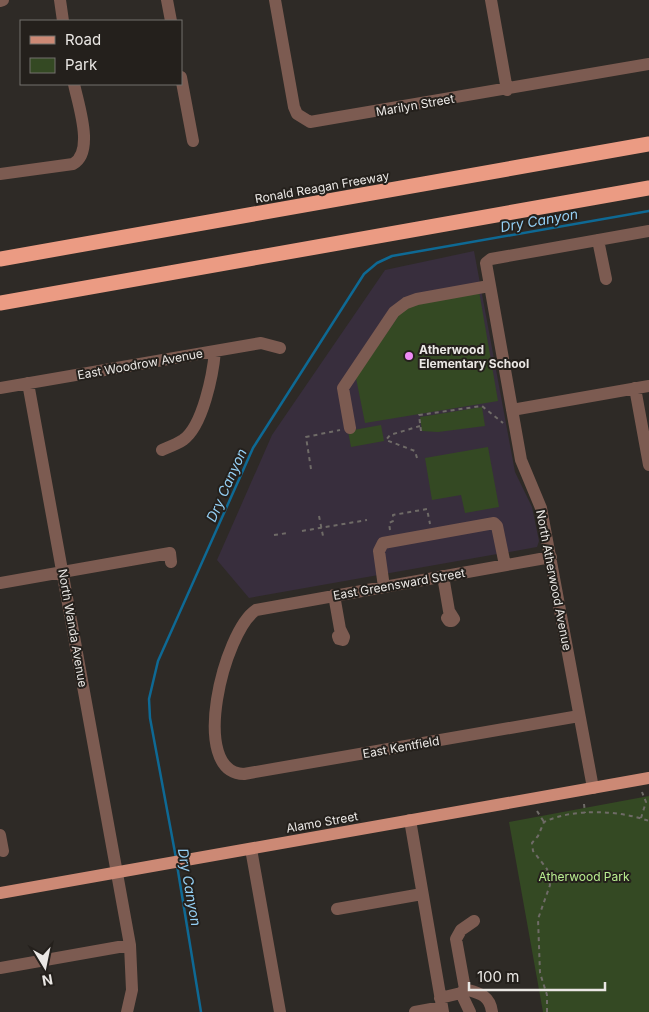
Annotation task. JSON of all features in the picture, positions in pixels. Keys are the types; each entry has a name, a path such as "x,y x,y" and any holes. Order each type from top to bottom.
{"highway":[{"name":"Ronald Reagan Freeway","path":"0,259 649,144"},
{"path":"0,303 649,188"}],"main road":[{"name":"Alamo Street","path":"0,893 649,778"}],"street":[{"path":"60,0 63,20"},
{"path":"167,0 171,20"},
{"name":"Marilyn Street","path":"275,0 294,107 303,120 318,122 649,64"},
{"path":"491,0 507,90"},
{"path":"182,82 193,140"},
{"path":"0,174 73,164 78,161 82,155 84,141 74,85"},
{"path":"606,279 598,240 649,231"},
{"name":"North Atherwood Avenue","path":"593,788 541,508 521,460 486,263 491,259 598,240"},
{"path":"350,428 343,388 394,312 417,298 489,286"},
{"name":"East Woodrow Avenue","path":"0,388 261,343 280,348"},
{"path":"162,450 184,440 198,417 211,384 215,351"},
{"name":"North Wanda Avenue","path":"28,384 130,945 132,990 127,1012"},
{"path":"512,410 649,386"},
{"path":"635,388 649,465"},
{"path":"384,586 378,552 383,543 432,534 494,524 497,526 505,565"},
{"path":"0,583 170,553 171,562"},
{"name":"East Greensward Street","path":"225,767 220,753 215,726 216,694 223,671 243,624 250,615 264,608 551,557"},
{"path":"443,576 449,611 454,619 452,622 447,618"},
{"path":"334,595 340,629 344,637 343,640 339,640 338,636"},
{"name":"East Kentfield","path":"225,767 230,772 244,774 579,716"},
{"path":"410,820 441,1006"},
{"path":"0,835 3,851"},
{"path":"251,848 280,1012"},
{"path":"337,909 422,894"},
{"path":"470,1012 463,991 456,939 461,930 474,921"},
{"path":"0,968 130,945"},
{"path":"415,1012 441,1006 463,991 484,995 490,1001 492,1012"}],"path":[{"path":"421,430 418,415 482,406 497,420 507,425"},
{"path":"417,458 415,452 386,440 397,433 420,426"},
{"path":"311,469 306,437 350,428"},
{"path":"392,541 389,523 393,521 392,516 427,509 432,534"},
{"path":"319,516 323,536"},
{"path":"302,531 367,520"},
{"path":"274,535 288,533"},
{"path":"641,818 646,802 642,792"},
{"path":"584,804 585,813"},
{"path":"537,811 544,822"},
{"path":"546,1012 547,995 540,973 538,919 550,885 547,869 534,851 532,843 538,836 544,822 553,817 585,813 616,814 649,821"}],"shaded area":[{"name":"Atherwood Elementary School","path":"474,251 515,472 532,507 539,541 537,547 249,598 217,560 272,435 385,270"}],"green space":[{"path":"479,291 498,401 365,423 356,378 399,315 413,304"},
{"path":"482,407 485,426 438,432 422,431 420,417"},
{"path":"381,425 384,441 351,447 348,431"},
{"path":"488,447 499,507 465,513 461,495 432,500 425,458"},
{"name":"Atherwood Park","path":"649,796 649,1012 543,1012 509,822"}],"waterway":[{"name":"Dry Canyon","path":"176,858 150,718 149,699 158,661 253,448 364,274 377,263 392,256 649,211"},
{"name":"Dry Canyon","path":"177,865 201,1012"}],"place":[{"name":"Atherwood Elementary School","path":"409,356"}]}
